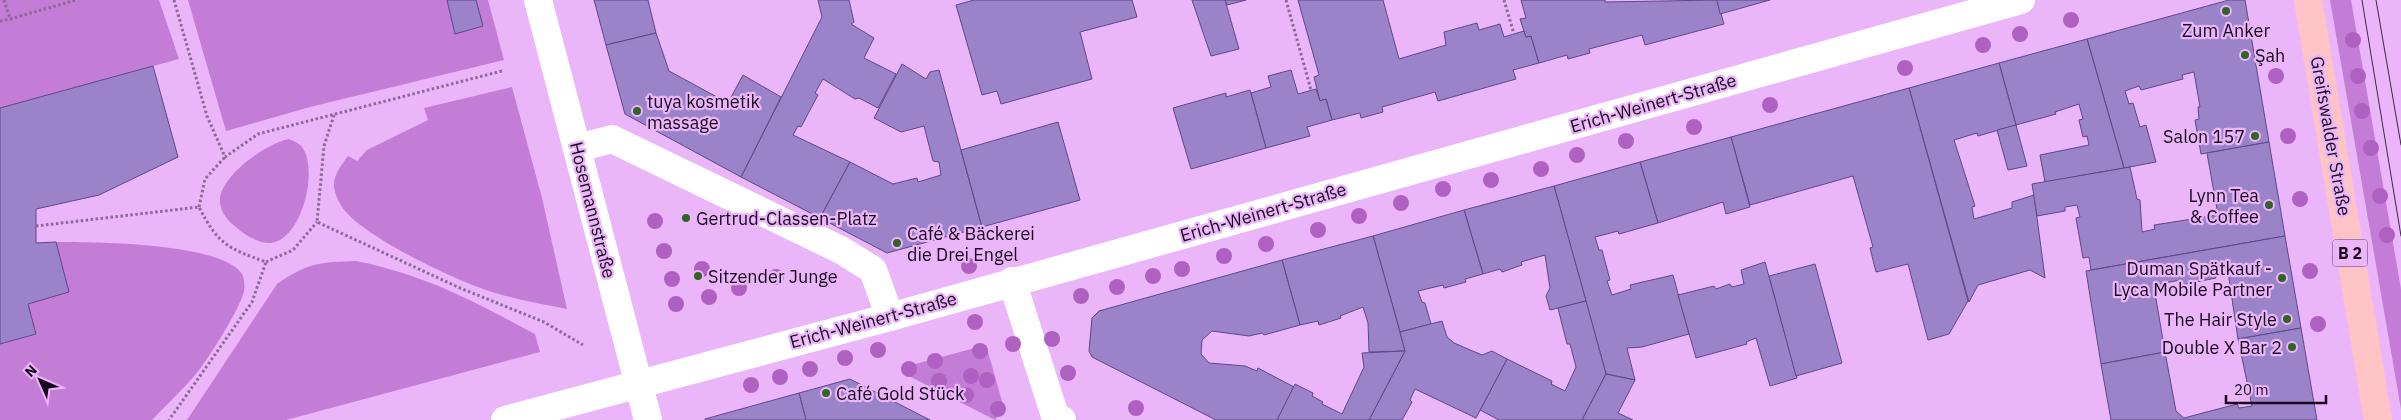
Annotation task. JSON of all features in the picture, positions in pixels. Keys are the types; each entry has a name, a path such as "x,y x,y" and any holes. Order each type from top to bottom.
{"main road":[{"name":"Greifswalder Straße","path":"2308,0 2378,420"}],"street":[{"name":"Hosemannstraße","path":"538,0 648,420"},
{"name":"Erich-Weinert-Straße","path":"505,420 890,317 1012,281 2021,0"},
{"path":"578,148 612,139 841,250 873,270 890,317"},
{"path":"1012,281 1055,416 1062,420"}],"path":[{"path":"4,0 10,19"},
{"path":"0,21 76,0"},
{"path":"174,0 207,116 225,156"},
{"path":"1286,0 1311,90"},
{"path":"1504,0 1514,34"},
{"path":"334,114 324,146 317,222 294,250 266,262 234,251 212,232 199,207 205,179 225,156 258,134 334,114 502,71"},
{"path":"36,226 199,207"},
{"path":"317,222 460,288 544,322 582,345"},
{"path":"169,420 252,302 266,262"}],"shaded area":[{"path":"0,0 159,0 179,59 0,108"},
{"path":"188,0 488,0 504,60 310,107 226,131"},
{"path":"2330,0 2351,0 2401,289 2401,409"},
{"path":"512,87 542,198 567,309 489,291 428,265 391,245 359,224 343,208 335,191 334,183 336,176 348,156 357,161 367,150 428,120 424,108"},
{"path":"289,139 302,147 307,158 309,171 308,186 299,217 291,230 282,239 266,243 252,238 228,220 221,207 221,193 226,183 245,163 269,147"},
{"path":"56,242 126,244 186,250 212,256 232,265 243,276 244,291 242,298 217,343 194,377 152,420 0,420 0,344 28,304"},
{"path":"356,261 405,274 470,300 535,334 540,352 286,420 187,420 277,284 297,272 314,265"},
{"path":"986,345 1004,408 995,420 907,375 908,366"}],"building":[{"path":"447,0 476,0 483,26 455,34"},
{"path":"594,0 648,0 656,33 606,45"},
{"path":"818,0 849,0 854,22 851,24 874,38 864,58 896,74 878,108 859,98 855,99 823,79 815,93 818,95 801,127 798,126 793,135 850,162 820,218 741,177 822,17"},
{"path":"974,0 1132,0 1137,17 1080,32 1092,79 1001,104 997,91 982,95 956,5"},
{"path":"1192,0 1225,0 1239,49 1211,56"},
{"path":"1225,0 1246,0 1227,5"},
{"path":"1298,0 1383,0 1399,59 1446,45 1444,32 1477,23 1479,30 1500,24 1504,37 1524,31 1526,37 1531,36 1539,63 1513,70 1516,79 1438,101 1435,92 1382,107 1383,112 1361,118 1360,113 1332,120 1326,99 1320,101 1314,77 1319,75"},
{"path":"1521,0 1605,0 1605,2 1717,0 1724,24 1645,45 1642,35 1589,49 1590,53 1568,59 1567,55 1539,63 1531,36 1526,37 1520,19 1526,18"},
{"path":"1717,0 1770,0 1720,14"},
{"path":"2229,0 2245,0 2269,142 2201,154 2195,120 2199,119 2198,107 2200,107 2194,72 2182,75 2183,79 2141,90 2139,86 2125,91 2129,104 2133,103 2140,127 2146,125 2156,162 2124,168 2087,39"},
{"path":"656,33 669,71 728,103 743,75 781,97 741,177 625,114 606,45"},
{"path":"2087,39 2124,168 2045,182 2040,155 2089,145 2087,136 2083,137 2079,120 2083,119 2079,104 2055,112 2056,114 2016,125 1999,63"},
{"path":"1999,63 2016,125 1978,136 1977,133 1954,140 1975,206 1972,207 1974,219 2012,208 2012,202 2034,195 2045,278 2030,270 1978,285 1969,302 1909,88"},
{"path":"902,64 926,79 930,72 939,70 982,227 887,253 820,218 850,162 893,184 917,178 918,182 941,175 939,162 933,161 924,126 901,132 874,118"},
{"path":"153,66 178,157 99,195 36,209 36,243 56,242 69,292 28,304 36,334 0,344 0,108"},
{"path":"1291,70 1298,94 1316,89 1320,101 1326,99 1332,120 1307,127 1310,136 1266,148 1251,93 1271,87 1268,76"},
{"path":"1909,88 1968,301 1949,334 1928,340 1908,264 1876,272 1870,248 1873,247 1853,176 1750,205 1731,137"},
{"path":"1250,90 1266,148 1191,169 1173,108 1226,93 1226,97"},
{"path":"1058,122 1080,200 982,227 961,150"},
{"path":"2016,125 2027,166 2008,170 1997,130"},
{"path":"1731,137 1750,207 1726,214 1723,202 1658,223 1640,162"},
{"path":"2269,142 2285,236 2091,270 2089,257 2083,258 2076,218 2080,217 2077,205 2065,207 2065,211 2037,216 2032,184 2130,167 2137,199 2140,200 2142,232 2155,229 2154,225 2218,215 2207,153"},
{"path":"1640,162 1658,223 1619,234 1618,231 1595,237 1599,250 1602,250 1610,280 1607,281 1612,295 1631,289 1630,285 1673,275 1689,334 1642,347 1627,348 1635,380 1606,374 1554,186"},
{"path":"1554,186 1586,301 1550,310 1546,296 1550,288 1545,255 1521,262 1522,265 1502,272 1500,269 1483,274 1464,210"},
{"path":"1464,210 1483,274 1465,279 1466,282 1444,288 1443,285 1418,291 1422,302 1425,303 1431,324 1400,332 1373,236"},
{"path":"1373,236 1405,351 1369,352 1368,323 1363,307 1340,316 1341,318 1319,325 1318,321 1300,325 1282,260"},
{"path":"2285,236 2301,328 2238,339 2228,272 2215,274 2216,278 2181,285 2180,280 2160,284 2155,293 2165,352 2101,364 2086,271"},
{"path":"1282,260 1300,325 1264,335 1262,333 1249,336 1212,331 1202,340 1201,354 1209,363 1245,366 1257,371 1258,368 1294,387 1277,420 1216,420 1092,357 1089,351 1092,318 1099,311"},
{"path":"1765,262 1797,378 1770,386 1756,338 1746,342 1747,344 1696,358 1678,295 1714,286 1716,289 1730,284 1732,287 1744,284 1741,270"},
{"path":"1815,264 1842,363 1796,376 1769,276"},
{"path":"1586,301 1606,374 1582,420 1499,420 1480,410 1507,359 1552,381 1551,384 1565,391 1576,367 1570,344 1567,344 1558,308"},
{"path":"1442,321 1447,337 1454,343 1482,355 1492,351 1507,359 1476,418 1415,389 1410,400 1412,402 1402,420 1369,420 1405,351 1400,332"},
{"path":"2301,328 2317,420 2111,420 2101,364 2165,352 2176,411 2184,418 2237,404 2239,408 2252,406 2238,339"},
{"path":"1405,351 1369,420 1277,420 1295,384 1313,393 1312,396 1323,402 1322,404 1342,414 1364,367 1362,353"},
{"path":"1606,374 1635,380 1618,413 1633,420 1582,420"},
{"path":"850,379 930,420 806,420 799,393"},
{"path":"799,393 806,420 705,420 705,419"}],"tram line":[{"path":"2362,0 2401,236"},
{"path":"2376,0 2401,145"}],"place":[{"name":"Zum Anker","path":"2226,11"},
{"name":"Şah","path":"2245,55"},
{"name":"tuya kosmetik massage","path":"637,111"},
{"name":"Salon 157","path":"2255,136"},
{"name":"Lynn Tea & Coffee","path":"2269,205"},
{"name":"Gertrud-Classen-Platz","path":"686,218"},
{"name":"Café & Bäckerei die Drei Engel","path":"897,243"},
{"name":"Sitzender Junge","path":"698,276"},
{"name":"Duman Spätkauf - Lyca Mobile Partner","path":"2282,278"},
{"name":"The Hair Style","path":"2287,319"},
{"name":"Double X Bar 2","path":"2292,347"},
{"name":"Café Gold Stück","path":"826,393"}]}
